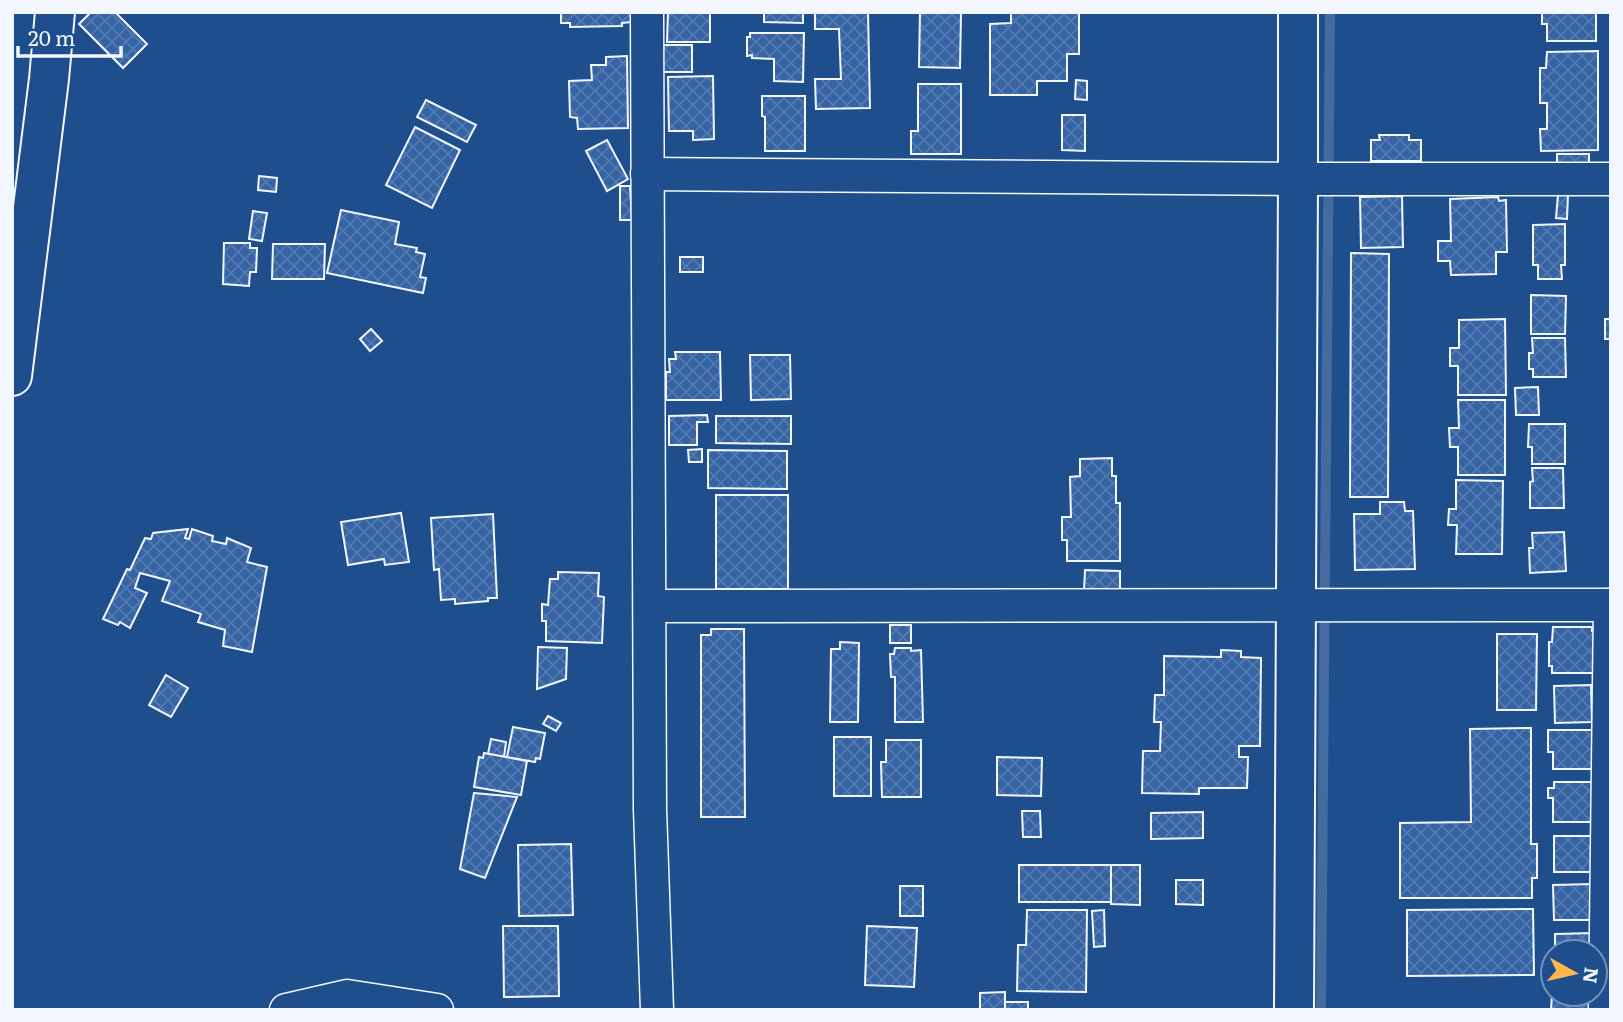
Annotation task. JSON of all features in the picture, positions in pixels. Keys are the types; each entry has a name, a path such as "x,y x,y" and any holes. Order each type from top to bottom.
{"street":[{"path":"12,376 55,12"},
{"path":"647,12 650,809 657,1010"},
{"path":"1294,1010 1316,605 1317,179 1298,12"},
{"path":"647,174 1611,179"},
{"path":"650,606 1611,605 1605,1010"},
{"path":"286,1010 347,996 437,1010"}],"building":[{"path":"91,12 115,12 147,44 123,68 79,24"},
{"path":"561,12 631,12 631,22 622,23 622,26 570,27 570,23 561,23"},
{"path":"668,12 710,12 710,42 667,42"},
{"path":"764,12 803,12 803,23 764,22"},
{"path":"815,12 868,12 870,108 816,109 815,79 841,79 839,29 815,29"},
{"path":"920,12 961,12 960,68 919,67"},
{"path":"1011,12 1079,12 1079,54 1067,54 1067,81 1037,81 1037,95 990,95 990,24 1011,23"},
{"path":"1542,12 1596,12 1596,41 1547,41 1547,24 1542,24"},
{"path":"750,33 804,33 803,82 774,81 774,59 747,56 747,37 750,37"},
{"path":"663,45 692,45 692,72 663,72"},
{"path":"1598,51 1598,150 1541,151 1540,129 1547,129 1547,103 1540,103 1540,68 1546,68 1547,52"},
{"path":"627,56 628,128 578,129 577,118 570,117 569,81 592,80 591,65 606,65 606,57"},
{"path":"713,76 714,139 693,140 693,131 669,131 668,77"},
{"path":"1076,80 1087,81 1087,100 1075,99"},
{"path":"918,84 961,84 961,154 911,154 911,131 918,131"},
{"path":"762,96 805,96 805,151 765,151"},
{"path":"426,100 476,125 467,142 417,117"},
{"path":"1062,115 1085,115 1085,151 1062,150"},
{"path":"415,127 460,150 432,208 386,185"},
{"path":"1379,135 1409,135 1409,140 1421,140 1421,161 1371,161 1371,140 1380,140"},
{"path":"607,140 628,179 607,191 586,151"},
{"path":"1557,154 1589,154 1589,165 1557,165"},
{"path":"259,176 277,178 276,192 258,190"},
{"path":"620,186 630,186 632,220 620,220"},
{"path":"1558,195 1568,195 1567,219 1556,218"},
{"path":"1402,196 1403,247 1361,248 1360,197"},
{"path":"1498,197 1499,201 1506,200 1507,252 1496,252 1496,274 1451,275 1450,261 1438,261 1438,241 1451,241 1450,199"},
{"path":"341,210 399,222 395,244 417,248 416,252 425,254 420,277 426,278 423,293 327,273"},
{"path":"253,211 267,213 262,241 249,239"},
{"path":"1565,224 1565,265 1561,265 1562,279 1538,279 1538,265 1533,265 1533,225"},
{"path":"224,243 250,243 250,248 257,248 256,272 250,272 249,286 223,284"},
{"path":"273,244 325,244 324,279 272,279"},
{"path":"1351,253 1389,254 1388,497 1350,497"},
{"path":"680,257 703,257 703,272 680,272"},
{"path":"1531,295 1566,296 1565,334 1531,334"},
{"path":"1505,319 1506,395 1458,395 1458,366 1450,366 1450,348 1459,348 1459,320"},
{"path":"1605,319 1611,319 1611,339 1605,339"},
{"path":"371,329 382,341 370,351 360,339"},
{"path":"1532,338 1565,338 1566,377 1533,377 1533,369 1529,369 1529,353 1533,353"},
{"path":"675,352 720,352 721,400 666,400 666,372 670,372 669,359 676,359"},
{"path":"750,355 790,355 791,399 751,400"},
{"path":"1538,387 1539,415 1516,415 1515,388"},
{"path":"1458,400 1505,400 1505,475 1458,475 1458,447 1450,447 1449,428 1459,428"},
{"path":"707,415 708,422 697,422 697,445 669,445 669,416"},
{"path":"716,416 791,416 791,444 716,443"},
{"path":"1529,424 1565,424 1565,464 1532,464 1532,447 1528,447"},
{"path":"702,449 702,462 689,462 688,450"},
{"path":"708,450 787,451 787,489 708,488"},
{"path":"1112,458 1112,476 1116,476 1116,503 1120,503 1120,561 1067,561 1067,540 1062,540 1062,517 1071,517 1070,477 1080,476 1080,459"},
{"path":"1532,468 1563,468 1564,508 1530,508"},
{"path":"1456,480 1503,481 1502,554 1456,554 1457,525 1448,525 1449,509 1456,509"},
{"path":"716,495 788,495 788,589 716,589"},
{"path":"1380,502 1404,502 1405,511 1413,511 1415,569 1355,570 1354,514 1380,514"},
{"path":"401,513 409,562 385,565 384,559 348,565 341,522"},
{"path":"493,514 497,598 455,604 455,599 441,600 439,569 434,570 431,518"},
{"path":"188,529 185,538 189,539 192,529 213,536 212,541 226,544 227,538 251,548 247,562 267,567 252,652 223,646 225,630 198,622 201,614 162,601 170,581 140,573 135,588 147,593 130,628 120,622 118,625 103,619 145,538 151,539 153,533"},
{"path":"1564,532 1566,571 1530,573 1529,548 1533,548 1532,533"},
{"path":"1085,570 1120,571 1120,592 1084,591"},
{"path":"558,572 599,573 598,596 604,597 602,643 546,641 546,621 542,621 542,604 548,605 550,579 558,579"},
{"path":"890,625 911,625 911,643 890,643"},
{"path":"1553,627 1592,627 1592,631 1595,631 1595,673 1552,673 1552,666 1549,666 1549,642 1552,642"},
{"path":"711,629 744,629 745,817 701,817 701,635 711,635"},
{"path":"1497,634 1537,634 1536,710 1497,710"},
{"path":"840,642 859,643 858,722 830,722 831,649 840,649"},
{"path":"538,647 567,648 566,679 537,689"},
{"path":"895,648 921,650 923,722 895,722 895,677 891,677 890,654 894,654"},
{"path":"1221,650 1241,651 1241,657 1261,658 1260,746 1239,746 1239,757 1248,757 1247,788 1199,788 1199,794 1142,793 1143,751 1160,751 1161,722 1154,722 1155,695 1164,695 1164,656 1221,657"},
{"path":"166,675 188,688 171,717 149,705"},
{"path":"1591,685 1592,722 1555,723 1554,686"},
{"path":"548,716 561,723 556,731 543,724"},
{"path":"513,727 545,733 540,759 536,758 535,762 507,757"},
{"path":"1531,728 1531,844 1537,844 1537,878 1532,878 1532,898 1400,898 1400,823 1471,822 1470,729"},
{"path":"1548,730 1593,730 1593,769 1553,769 1553,752 1548,752"},
{"path":"834,737 871,737 871,796 834,796"},
{"path":"491,739 506,742 504,757 488,754"},
{"path":"886,740 921,740 921,797 882,797 881,762 886,762"},
{"path":"484,753 527,761 521,795 474,787 479,757 483,758"},
{"path":"997,757 1042,758 1041,796 997,795"},
{"path":"1554,782 1592,782 1593,822 1553,822 1553,798 1548,798 1548,788 1554,788"},
{"path":"474,793 517,797 485,878 460,869"},
{"path":"1022,811 1040,811 1041,837 1023,837"},
{"path":"1203,812 1203,838 1151,839 1151,813"},
{"path":"1554,836 1592,836 1592,872 1554,872"},
{"path":"571,844 573,915 519,916 518,845"},
{"path":"1019,865 1111,865 1111,902 1019,902"},
{"path":"1111,865 1140,865 1140,905 1111,904"},
{"path":"1176,880 1203,880 1203,905 1176,904"},
{"path":"1592,884 1593,920 1554,920 1553,885"},
{"path":"900,886 923,886 923,916 900,916"},
{"path":"1533,909 1534,975 1407,976 1407,910"},
{"path":"1027,910 1087,910 1086,992 1017,991 1018,945 1026,945"},
{"path":"1104,910 1105,946 1094,947 1092,911"},
{"path":"503,926 558,926 559,996 504,997"},
{"path":"867,926 917,928 914,987 865,985"},
{"path":"1594,933 1594,938 1555,938 1555,934"},
{"path":"1005,992 1005,1010 980,1010 980,993"},
{"path":"1005,1002 1028,1002 1028,1010 1005,1010"},
{"path":"1597,1008 1597,1010 1551,1010"}],"waterway":[{"path":"1321,1010 1330,12"}]}
